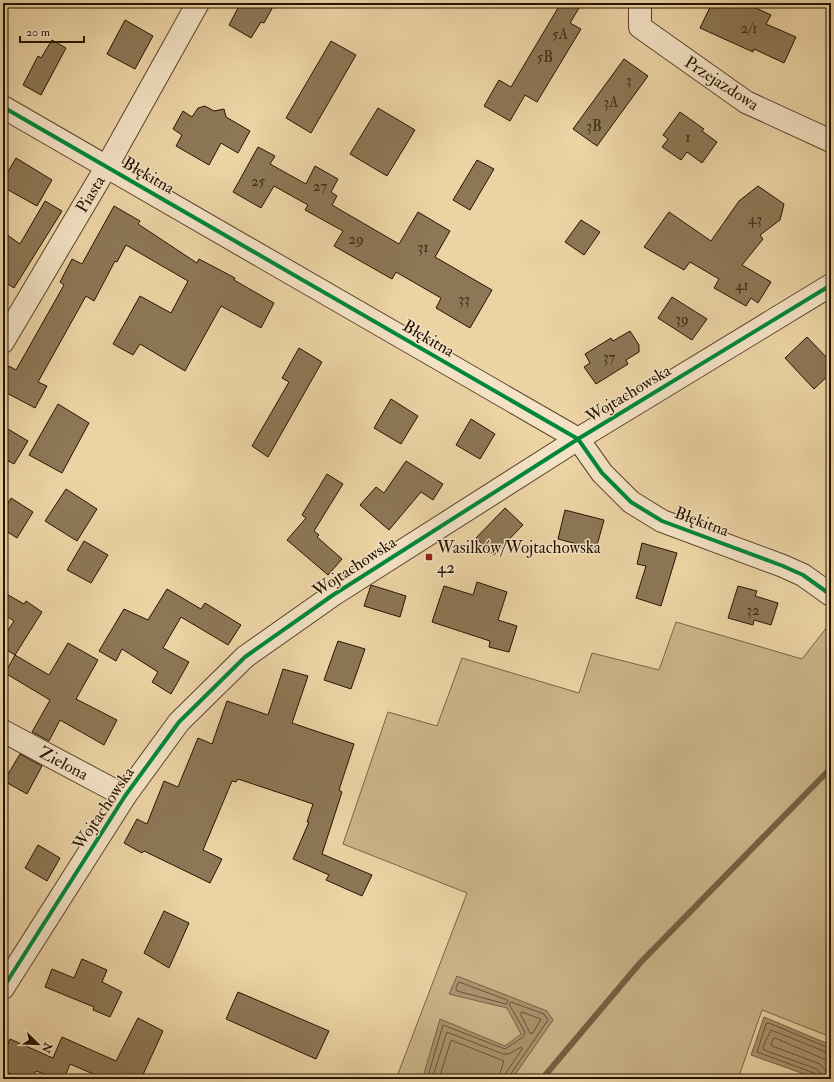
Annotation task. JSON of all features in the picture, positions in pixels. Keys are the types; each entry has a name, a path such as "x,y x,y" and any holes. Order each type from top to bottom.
{"street":[{"name":"Piasta","path":"3,342 107,166 198,3"},
{"name":"Przejazdowa","path":"640,3 640,27 746,102 831,141"},
{"name":"Błękitna","path":"3,107 578,439 602,473 631,502 662,521 783,566 803,575 831,595"},
{"name":"Wojtachowska","path":"3,988 125,796 180,722 245,657 333,595 578,439 831,285"},
{"name":"Zielona","path":"3,731 125,796"}],"shaded area":[{"path":"676,622 802,659 831,622 831,1037 762,1010 738,1079 396,1079 467,893 343,844 388,712 437,726 462,658 579,693 592,653 659,670"}],"water":[{"path":"457,976 547,1011 553,1020 512,1079 424,1079 423,1077 440,1019 505,1046 521,1034 507,1008 449,994"},
{"path":"764,1017 831,1045 831,1079 818,1079 751,1055"}],"building":[{"path":"229,3 275,3 264,23 261,22 251,38 229,25 238,8"},
{"path":"561,3 582,3 570,23 581,29 537,102 525,95 510,121 484,106 499,80 511,87"},
{"path":"712,3 745,3 771,15 766,24 796,37 784,63 754,49 753,52 700,28"},
{"path":"125,20 153,36 135,69 107,54"},
{"path":"52,40 66,48 41,95 23,85 38,56 41,58"},
{"path":"331,41 356,55 311,133 286,118"},
{"path":"624,59 648,76 597,146 573,129"},
{"path":"205,106 214,111 224,109 226,117 250,131 238,153 221,143 209,165 176,146 182,135 173,129 183,111 192,117 198,108"},
{"path":"378,108 415,130 387,176 350,154"},
{"path":"680,112 704,129 702,131 717,142 702,163 687,152 681,160 662,147 668,139 663,135"},
{"path":"258,147 275,156 270,164 306,184 315,166 338,179 331,192 337,196 332,205 399,244 418,212 450,231 435,257 492,290 470,328 436,308 441,298 396,272 392,279 334,246 343,231 305,210 308,205 274,186 261,208 233,192"},
{"path":"16,158 52,180 37,206 3,187 3,180"},
{"path":"477,160 494,169 470,210 453,200"},
{"path":"758,186 784,204 780,220 760,235 763,239 742,265 771,282 758,303 751,298 746,306 714,288 719,279 690,262 684,270 644,247 669,212 711,241 739,201"},
{"path":"45,201 62,211 14,288 3,281 3,232 20,244"},
{"path":"114,206 140,221 138,224 197,263 199,259 235,278 234,280 274,303 261,328 221,306 185,371 140,344 133,355 113,344 140,296 171,313 188,281 126,245 117,262 115,261 94,301 86,296 38,382 47,386 35,408 3,391 3,376 9,366 16,370 64,285 60,282 72,259 82,264"},
{"path":"581,220 600,232 584,255 565,242"},
{"path":"672,297 707,319 692,340 658,318"},
{"path":"630,331 639,345 639,352 626,360 628,364 596,384 584,367 590,363 585,354 611,338 613,341"},
{"path":"807,337 831,362 831,373 814,389 785,358"},
{"path":"299,348 322,362 268,457 252,446 289,382 282,378"},
{"path":"391,399 418,416 401,444 374,428"},
{"path":"58,404 89,423 62,473 29,455"},
{"path":"471,419 495,434 480,459 456,445"},
{"path":"3,426 28,441 14,464 3,458"},
{"path":"406,461 443,484 433,500 421,492 389,530 360,505 376,487 384,493"},
{"path":"327,474 343,484 314,531 319,535 317,537 342,559 328,575 287,540 306,518 302,515"},
{"path":"66,489 97,509 77,541 45,521"},
{"path":"11,498 33,512 17,538 3,529 3,512"},
{"path":"505,508 523,525 494,555 476,538"},
{"path":"565,510 604,520 596,549 558,539"},
{"path":"84,541 108,555 91,583 67,570"},
{"path":"642,543 677,553 661,606 636,598 646,566 637,564"},
{"path":"477,582 507,592 498,620 517,626 509,652 489,647 490,641 432,622 444,586 473,595"},
{"path":"371,585 406,596 400,617 364,606"},
{"path":"738,586 757,591 755,596 778,603 771,625 754,620 753,625 728,618"},
{"path":"167,589 201,609 205,603 241,625 228,645 181,617 163,648 189,662 171,694 152,682 158,672 122,649 116,661 99,651 124,609 148,620"},
{"path":"3,592 24,604 26,601 42,612 15,655 3,648 3,638 14,621 3,614"},
{"path":"338,641 365,649 351,689 324,680"},
{"path":"68,643 98,660 76,699 117,720 104,745 60,720 49,741 32,732 50,700 5,673 15,655 49,675"},
{"path":"283,669 308,676 292,723 354,744 339,790 342,792 322,854 372,875 362,896 326,880 329,875 293,859 309,822 307,822 313,804 238,779 236,782 232,781 203,850 222,859 210,883 144,851 142,853 124,843 137,819 147,824 164,781 178,787 198,738 212,744 227,701 268,715"},
{"path":"20,754 42,766 27,794 4,781"},
{"path":"38,845 60,858 47,881 25,868"},
{"path":"164,911 189,923 169,968 144,953"},
{"path":"82,959 107,970 102,982 122,992 110,1017 93,1010 94,1007 45,987 52,969 74,978"},
{"path":"238,992 329,1031 316,1059 226,1019"},
{"path":"138,1018 163,1031 141,1079 105,1079 70,1064 64,1079 58,1079 36,1071 32,1079 24,1079 3,1071 3,1056 10,1039 53,1058 62,1037 116,1061"}],"waterway":[{"path":"542,1079 640,963 831,768"}],"cycle path":[{"path":"3,107 578,439 602,473 631,502 662,521 783,566 803,575 831,595"},
{"path":"3,988 125,796 179,722 245,657 333,595 578,439 831,285"}],"place":[{"name":"Wasilków/Wojtachowska 42","path":"429,557"}]}
